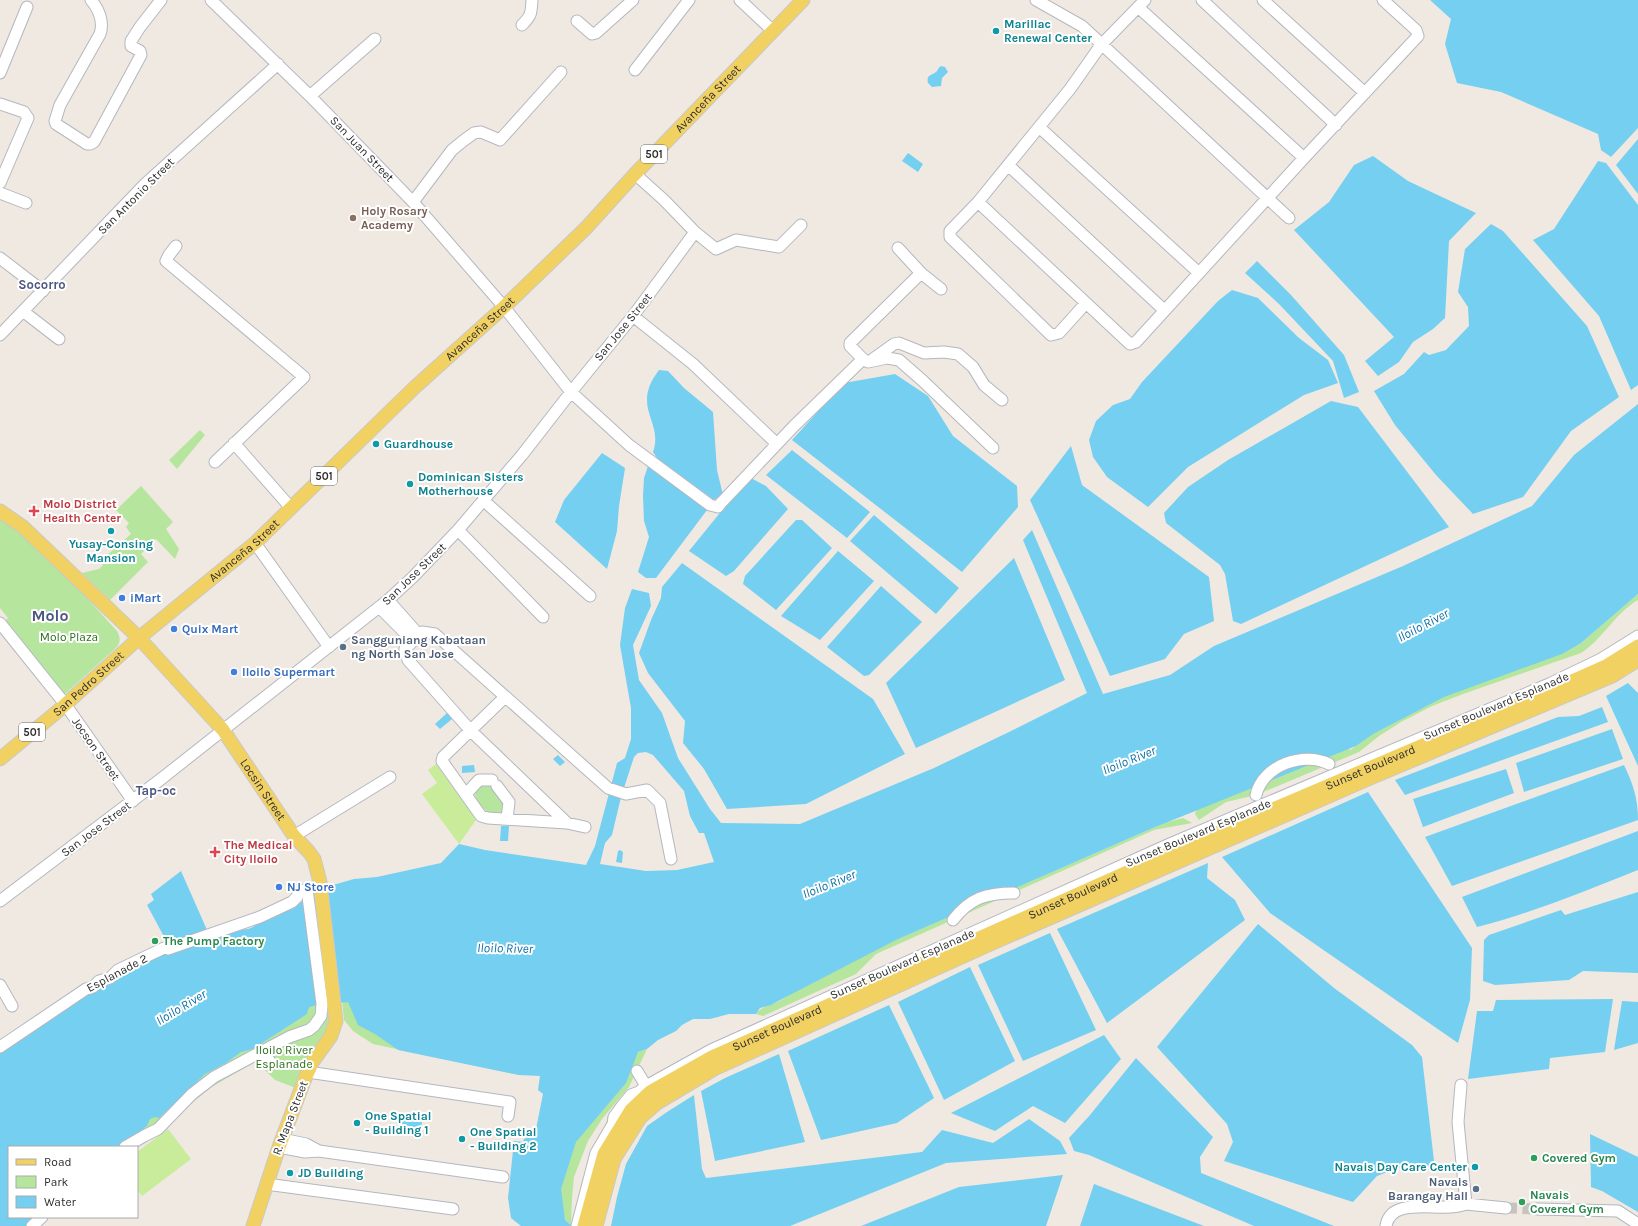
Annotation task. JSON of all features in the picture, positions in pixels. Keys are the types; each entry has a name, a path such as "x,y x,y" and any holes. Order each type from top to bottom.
{"main road":[{"name":"Avanceña Street","path":"139,638 255,543 414,388 504,307 586,228 634,174 803,0"},
{"name":"Locsin Street","path":"0,511 23,527 139,638 223,730 294,836 314,859 320,882 336,1016"},
{"name":"San Pedro Street","path":"0,759 139,638"},
{"name":"Sunset Boulevard","path":"1609,671 1638,646"},
{"name":"Sunset Boulevard","path":"596,1226 614,1159 640,1118 657,1103 714,1069 1170,852 1552,690 1638,660"},
{"name":"Sunset Boulevard","path":"584,1226 604,1154 631,1110 650,1092 712,1057 998,935"},
{"name":"R. Mapa Street","path":"253,1226 280,1143 308,1072 313,1061 335,1028 336,1016"}],"street":[{"path":"91,0 98,12 102,28 60,105 54,121 56,124 87,144 94,142 141,54 140,51 132,46 131,41 161,0"},
{"name":"San Juan Street","path":"211,0 278,64 413,202 504,307 571,392 628,444 714,507 718,507 777,444"},
{"path":"522,25 530,18 533,9 532,0"},
{"path":"577,21 592,34 596,33 633,0"},
{"path":"635,70 689,0"},
{"path":"740,0 773,31"},
{"path":"1036,0 1082,26 1289,218"},
{"path":"1202,0 1336,125"},
{"path":"1263,0 1365,93"},
{"path":"978,202 1130,344 1136,342 1418,36 1416,30 1383,0"},
{"path":"1086,303 1059,333 1052,335 950,237 950,231 978,202 1070,89 1101,45 1142,4 1304,158"},
{"path":"0,73 27,7"},
{"path":"310,96 375,39"},
{"name":"San Antonio Street","path":"0,335 24,312 145,184 278,64"},
{"path":"413,202 448,155 463,140 474,133 481,132 500,140 561,72"},
{"path":"0,104 24,112 28,118 0,183"},
{"path":"1039,127 1199,273"},
{"path":"1008,165 1164,310"},
{"path":"634,174 664,200 695,232 716,249 736,240 779,247 801,225"},
{"path":"0,193 26,203"},
{"name":"San Jose Street","path":"0,901 133,801 379,608 413,577 458,530 522,455 633,316 695,232"},
{"path":"176,246 166,261 304,377 214,462"},
{"path":"898,248 921,273 940,289"},
{"path":"0,258 43,291"},
{"path":"921,273 850,343 850,346 865,360 887,358 899,360 993,448"},
{"path":"24,312 59,339"},
{"path":"633,316 693,364 777,444 865,360 894,344 900,343 924,353 944,352 958,354 973,367 984,385 1002,400"},
{"path":"234,443 291,508"},
{"path":"483,500 590,596"},
{"path":"458,530 543,617"},
{"path":"255,543 329,647"},
{"path":"388,600 416,638"},
{"path":"379,608 416,638"},
{"name":"Jocson Street","path":"0,622 64,704 133,801"},
{"path":"567,823 471,731 408,660 406,649 422,632 435,634 608,788 626,794 647,790 660,803 671,859"},
{"name":"Sunset Boulevard Esplanade","path":"577,1226 596,1153 613,1124 614,1117 622,1106 631,1095 639,1092 646,1086 711,1050 1172,843 1548,684 1602,659 1638,636"},
{"path":"505,697 443,757 442,761 481,816 488,818 567,823 585,827"},
{"path":"1256,795 1261,780 1267,774 1289,762 1312,759 1330,764"},
{"path":"294,836 390,777"},
{"path":"466,794 479,780 494,783 509,802 507,819"},
{"name":"Esplanade 2","path":"0,1046 86,989 93,987 99,981 110,978 118,970 164,948 168,949 260,917 292,902 297,897 298,893 308,892 322,1004 321,1016 314,1026 262,1051"},
{"path":"953,920 975,899 993,894 1014,893"},
{"path":"0,985 12,1006"},
{"path":"127,1146 158,1129 172,1112 202,1086 262,1051 272,1064"},
{"path":"637,1071 646,1086"},
{"path":"308,1072 510,1102 508,1116"},
{"path":"1460,1084 1458,1122 1466,1204"},
{"path":"280,1143 305,1152 319,1151 503,1177"},
{"path":"266,1184 453,1209"},
{"path":"1386,1226 1387,1219 1391,1214 1403,1208 1454,1207 1466,1204 1506,1208"},
{"path":"1537,1209 1618,1211 1638,1224"},
{"path":"32,1226 41,1218"}],"green space":[{"path":"200,430 205,435 177,469 169,460"},
{"path":"141,486 173,522 166,529 179,549 175,559 156,539 141,554 148,562 110,600 82,573 99,569 102,566 105,557 131,534 126,527 129,523 116,510"},
{"name":"Molo Plaza","path":"0,519 32,544 62,572 90,601 119,635 120,641 117,647 65,694 5,621 8,618 0,608"},
{"path":"1638,594 1638,600 1622,612 1596,641 1581,653 1432,706 1401,722 1379,736 1359,752 1256,795 1226,802 1199,820 1195,814 1197,807 1343,744 1350,750 1356,746 1357,742 1429,702 1581,643"},
{"path":"436,764 476,820 459,844 422,794 437,783 428,770"},
{"path":"490,782 505,799 504,813 487,812 476,799 475,793 478,784"},
{"path":"1183,818 1192,823 1154,830 876,954 856,974 763,1016 756,1014 761,1009 786,997 801,981 1167,822"},
{"path":"341,991 519,1075 373,1044 353,1031 344,1020"},
{"name":"Iloilo River Esplanade","path":"328,1003 330,1024 296,1088 275,1080 256,1061 210,1088 138,1147 108,1146 184,1082 246,1049 253,1049 288,1009"},
{"path":"647,1049 629,1087 602,1119 588,1141 574,1177 571,1225 565,1220 558,1180 573,1142 638,1052"},
{"path":"168,1129 191,1159 142,1196 138,1191 138,1151"}],"water":[{"path":"1430,0 1638,0 1638,128 1611,157 1601,150 1598,134 1501,92 1457,83 1445,44 1451,19"},
{"path":"941,66 945,67 948,72 942,78 941,86 932,87 928,83 928,78"},
{"path":"1638,139 1638,194 1616,165"},
{"path":"908,153 923,164 918,172 902,161"},
{"path":"1373,156 1408,181 1476,213 1449,241 1445,318 1433,329 1413,342 1399,362 1378,376 1365,361 1394,337 1294,230 1329,202 1354,165"},
{"path":"1598,161 1606,163 1638,205 1638,385 1631,390 1599,316 1533,240 1554,229"},
{"path":"1491,224 1503,231 1587,326 1619,397 1571,431 1523,497 1473,514 1436,475 1395,425 1374,391 1404,374 1424,352 1429,355 1446,350 1469,326 1468,307 1458,292 1465,249"},
{"path":"1257,261 1291,295 1344,355 1359,392 1344,398 1333,361 1279,304 1245,273"},
{"path":"1232,290 1258,298 1299,338 1328,360 1338,383 1304,395 1188,467 1148,507 1107,477 1093,457 1089,440 1096,421 1113,405 1130,399 1142,382 1218,301"},
{"path":"659,370 668,371 684,388 713,412 717,470 723,495 714,500 657,458 653,452 655,441 654,431 647,404 647,394 651,383"},
{"path":"895,374 928,396 953,436 1017,486 1018,507 962,572 792,440 844,383"},
{"path":"1331,401 1358,407 1449,527 1241,624 1233,621 1225,574 1220,565 1166,523 1164,513 1188,487 1228,460"},
{"name":"Iloilo River","path":"1638,404 1638,594 1581,643 1562,654 1444,697 1373,734 1356,746 1153,828 896,940 771,1005 760,1008 756,1014 729,1014 710,1019 693,1019 682,1025 676,1031 658,1040 647,1049 638,1052 626,1083 576,1142 561,1189 565,1220 572,1226 521,1226 511,1218 508,1198 514,1141 523,1142 524,1139 535,1134 543,1094 538,1090 540,1076 519,1075 398,1050 375,1034 358,1025 348,1002 312,1006 308,1009 307,1014 253,1049 241,1052 226,1063 205,1074 159,1118 155,1117 150,1119 147,1126 122,1146 8,1146 8,1218 37,1218 28,1226 0,1226 0,1051 87,991 164,951 236,929 243,930 250,928 256,925 260,920 304,901 333,885 354,879 377,877 441,863 459,844 485,850 586,865 595,846 617,763 625,758 631,739 631,708 620,645 625,608 632,589 649,593 651,606 633,645 639,680 662,713 678,758 710,809 721,823 800,824 934,768 1087,693 1023,540 1032,530 1103,694 1170,675 1214,646 1403,566 1532,506 1574,455","holes":["646,752 653,755 684,791 690,816 699,833 704,833 714,862 677,870 646,871 600,864 605,843 612,835 621,797 634,757 638,753"]},
{"path":"1071,446 1082,485 1209,577 1214,621 1184,634 1165,659 1110,676 1030,500"},
{"path":"792,450 870,512 847,538 766,475"},
{"path":"602,453 625,468 617,531 607,569 555,522 564,500"},
{"path":"649,463 704,503 707,510 656,578 646,578 638,572 649,537 644,521 643,496 644,478"},
{"path":"749,477 766,486 788,509 734,571 726,576 689,551"},
{"path":"874,515 959,588 936,614 850,541"},
{"path":"796,520 802,520 832,548 776,610 743,584 745,576"},
{"path":"838,551 874,581 820,640 781,616"},
{"path":"1014,558 1065,680 916,748 886,683"},
{"path":"682,563 873,699 905,754 806,804 727,809 704,769 683,743 685,721 648,673 639,653 661,598 662,587"},
{"path":"881,586 922,622 869,675 864,676 827,647"},
{"path":"50,610 55,615 50,620 45,615"},
{"path":"1628,683 1638,693 1638,766 1606,696"},
{"path":"1602,707 1608,722 1405,795 1395,780 1558,717 1579,716"},
{"path":"447,713 452,719 440,729 435,724"},
{"path":"1612,729 1623,759 1524,792 1516,763"},
{"path":"558,755 565,762 560,766 553,759"},
{"path":"474,765 475,772 462,773 462,766"},
{"path":"1624,765 1634,791 1638,820 1452,886 1425,837"},
{"path":"1506,769 1514,793 1423,827 1413,799"},
{"path":"1368,792 1472,948 1470,1000 1458,1043 1270,913 1222,857"},
{"path":"501,826 509,826 508,841 500,841"},
{"path":"1638,831 1638,870 1558,901 1477,927 1462,897"},
{"path":"620,850 623,852 622,863 616,862 618,851"},
{"path":"1208,863 1207,878 1235,900 1245,920 1107,1023 1057,929"},
{"path":"181,871 207,930 168,944 147,905 154,900 151,894"},
{"path":"1638,892 1638,973 1583,971 1569,980 1495,985 1483,981 1484,940 1489,935 1561,910 1565,915"},
{"path":"1258,924 1334,988 1412,1045 1422,1057 1434,1161 1426,1170 1398,1168 1377,1176 1353,1202 1224,1161 1233,1142 1227,1124 1157,1047"},
{"path":"1050,933 1096,1030 1023,1061 978,965"},
{"path":"970,967 1015,1061 944,1100 898,1002"},
{"path":"1613,999 1605,1052 1550,1058 1549,1069 1468,1079 1477,1011 1493,1011 1496,1000"},
{"path":"1622,1001 1638,1002 1638,1043 1614,1050"},
{"path":"889,1005 934,1098 897,1123 821,1140 788,1051"},
{"path":"1104,1035 1121,1059 1065,1123 1033,1106 995,1131 951,1113"},
{"path":"779,1054 805,1142 715,1161 701,1091 725,1078"},
{"path":"1136,1058 1213,1137 1200,1157 1201,1173 1334,1226 1254,1226 1089,1155 1074,1151 1069,1138 1090,1115"},
{"path":"694,1095 702,1169 706,1178 922,1152 942,1130 993,1143 1029,1119 1060,1141 1067,1154 946,1163 790,1226 611,1226 626,1164 647,1126"},
{"path":"401,1118 422,1122 421,1128 412,1127 410,1136 399,1134"},
{"path":"1590,1134 1638,1157 1638,1212 1602,1191 1591,1187"},
{"path":"1063,1175 1046,1226 861,1226 959,1187"},
{"path":"1094,1184 1204,1226 1080,1226"}],"tunnel":[{"path":"1506,1208 1537,1209"}],"place":[{"name":"Marillac Renewal Center","path":"996,31"},
{"name":"Holy Rosary Academy","path":"353,218"},
{"name":"Guardhouse","path":"376,444"},
{"name":"Dominican Sisters Motherhouse","path":"410,484"},
{"name":"Molo District Health Center","path":"34,511"},
{"name":"Yusay-Consing Mansion","path":"111,531"},
{"name":"iMart","path":"122,598"},
{"name":"Quix Mart","path":"174,629"},
{"name":"Sangguniang Kabataan ng North San Jose","path":"343,647"},
{"name":"Iloilo Supermart","path":"234,672"},
{"name":"The Medical City Iloilo","path":"215,852"},
{"name":"NJ Store","path":"279,887"},
{"name":"The Pump Factory","path":"155,941"},
{"name":"One Spatial - Building 1","path":"357,1123"},
{"name":"One Spatial - Building 2","path":"462,1139"},
{"name":"Covered Gym","path":"1534,1158"},
{"name":"Navais Day Care Center","path":"1475,1167"},
{"name":"JD Building","path":"290,1173"},
{"name":"Navais Barangay Hall","path":"1476,1189"},
{"name":"Navais Covered Gym","path":"1522,1202"}],"district":[{"name":"Socorro","path":"42,284"},
{"name":"Molo","path":"50,615"},
{"name":"Tap-oc","path":"156,790"}]}
